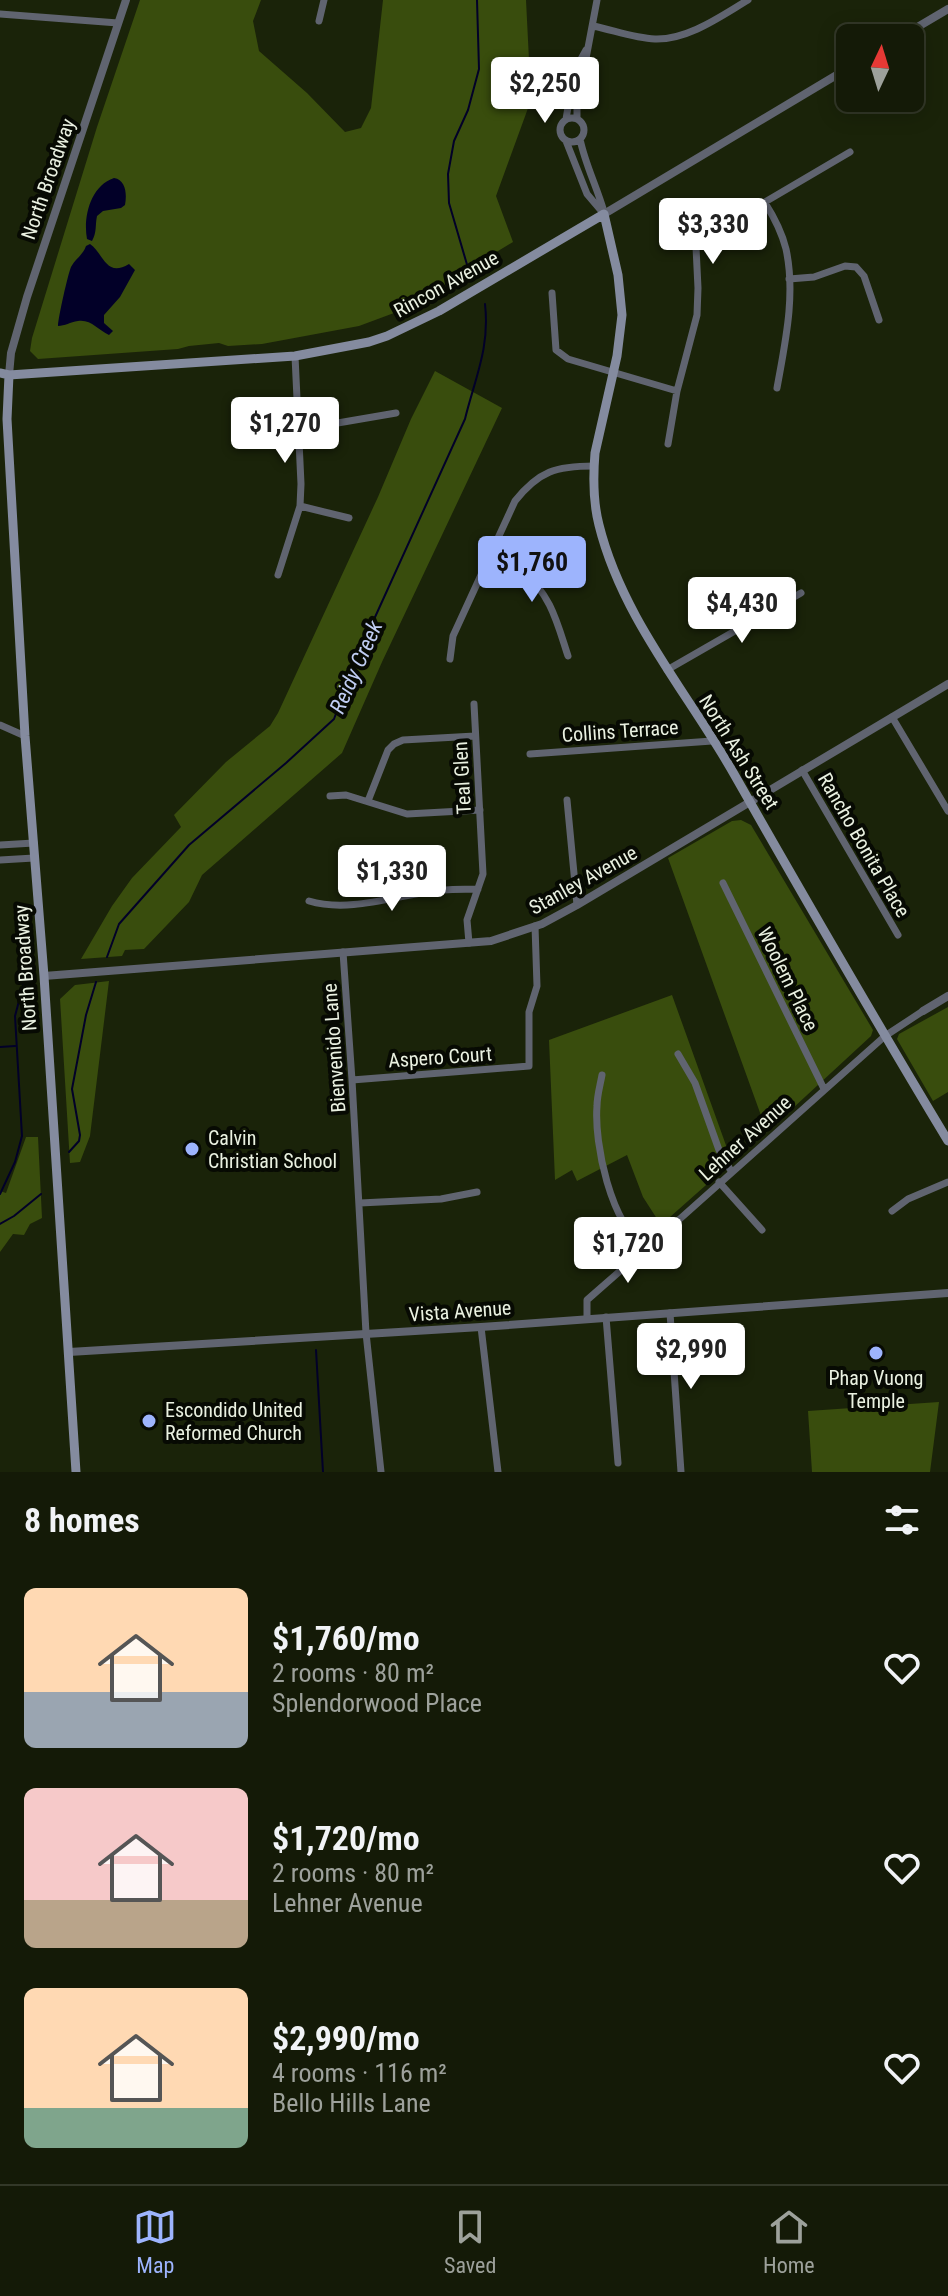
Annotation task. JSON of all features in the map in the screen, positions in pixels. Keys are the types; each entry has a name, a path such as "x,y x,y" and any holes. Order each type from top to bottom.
{"main road":[{"name":"Rincon Avenue","path":"3,376 295,356 387,336 439,311 604,214"},
{"name":"North Ash Street","path":"604,214 618,275 622,315 617,356 594,466 594,499 607,553 622,590 667,670 749,802 948,1141"},
{"name":"North Broadway","path":"3,376 76,1472"}],"street":[{"name":"North Broadway","path":"3,376 126,0"},
{"path":"319,21 324,0"},
{"path":"597,0 577,119 584,128 580,139 604,214"},
{"path":"593,26 636,36 667,38 685,34 733,4 748,0"},
{"path":"923,24 948,9"},
{"path":"0,14 118,23"},
{"path":"587,49 574,72 566,119 560,129 587,194 604,214"},
{"name":"Rincon Avenue","path":"604,214 836,75"},
{"path":"566,119 577,119"},
{"path":"566,141 580,139"},
{"path":"668,444 677,391 697,315 696,247 702,239 850,152"},
{"path":"765,203 786,246 789,279 788,323 777,388"},
{"path":"789,279 814,277 845,266 856,267 864,276 879,320"},
{"path":"552,293 556,350 568,359 677,391"},
{"path":"278,575 300,506 295,356"},
{"path":"299,427 396,413"},
{"path":"450,659 453,636 515,501 530,483 550,470 594,466"},
{"path":"300,506 349,518"},
{"path":"489,556 521,571 544,594 568,656"},
{"path":"667,670 801,593"},
{"name":"Stanley Avenue","path":"44,976 491,941 542,924 577,905 948,684"},
{"name":"Teal Glen","path":"469,943 467,920 483,874 474,704"},
{"path":"892,717 948,811"},
{"path":"1,728 25,736"},
{"path":"368,801 388,750 394,744 403,740 475,736"},
{"name":"Collins Terrace","path":"530,754 712,741"},
{"name":"Rancho Bonita Place","path":"802,770 898,935"},
{"path":"330,796 346,795 407,814 480,810"},
{"path":"567,800 577,905"},
{"path":"0,845 34,843"},
{"path":"0,860 34,858"},
{"name":"Woolem Place","path":"723,883 824,1089"},
{"path":"309,901 324,906 341,906 438,890 478,889"},
{"name":"Aspero Court","path":"352,1080 529,1066 529,1012 537,986 535,926"},
{"name":"Bienvenido Lane","path":"343,952 366,1333 381,1472"},
{"name":"Lehner Avenue","path":"587,1319 587,1300 636,1257 644,1245 654,1242 885,1036 948,996"},
{"path":"678,1054 695,1083 719,1150 731,1171"},
{"path":"602,1075 596,1108 602,1171 618,1210 634,1237 644,1245"},
{"path":"719,1182 762,1230"},
{"path":"892,1211 908,1199 948,1182"},
{"path":"360,1203 441,1199 477,1192"},
{"name":"Vista Avenue","path":"69,1352 481,1327 948,1293"},
{"path":"670,1313 681,1472"},
{"path":"606,1317 618,1463"},
{"path":"481,1327 498,1472"}],"green space":[{"path":"140,0 261,0 253,21 259,51 345,132 361,128 371,108 383,0 526,0 531,100 496,196 513,242 460,274 461,279 429,300 359,326 262,344 228,346 219,343 38,359 30,351 32,338"},
{"path":"435,371 502,408 342,753 202,875 189,902 144,949 125,950 122,956 81,959 132,878 181,827 174,815 226,762 270,726 278,713"},
{"path":"741,820 751,825 873,1030 871,1036 767,1132 668,858 732,821"},
{"path":"109,981 90,1136 80,1162 70,1163 60,999 75,985"},
{"path":"672,995 732,1162 661,1225 643,1197 627,1155 577,1181 572,1170 555,1180 549,1040"},
{"path":"948,1007 948,1092 933,1101 897,1039 899,1034"},
{"path":"26,1137 38,1137 42,1218 30,1224 24,1235 13,1234 0,1252 0,1191 6,1193"},
{"path":"939,1402 930,1472 812,1472 808,1411"}],"water":[{"path":"114,178 125,188 125,205 103,211 97,216 92,241 87,239 86,231 90,204 99,188"},
{"path":"90,244 110,266 121,268 129,264 135,270 120,297 104,315 104,323 113,331 109,335 83,321 58,326 71,267"}],"waterway":[{"name":"Reidy Creek","path":"468,268 449,203 448,174 454,141 468,110 479,69 477,0"},
{"name":"Reidy Creek","path":"107,957 119,924 189,845 334,719 356,659 465,419 484,349 485,304"},
{"path":"0,1194 15,1162 22,1136 15,1016 23,986 22,951"},
{"name":"Reidy Creek","path":"69,1152 79,1141 80,1135 72,1089 86,1015 96,982"},
{"path":"0,1047 15,1046"},
{"name":"Reidy Creek","path":"0,1224 41,1194"},
{"path":"316,1350 323,1472"}],"place":[{"name":"Calvin Christian School","path":"192,1149"},
{"name":"Phap Vuong Temple","path":"876,1353"},
{"name":"Escondido United Reformed Church","path":"149,1421"}]}
